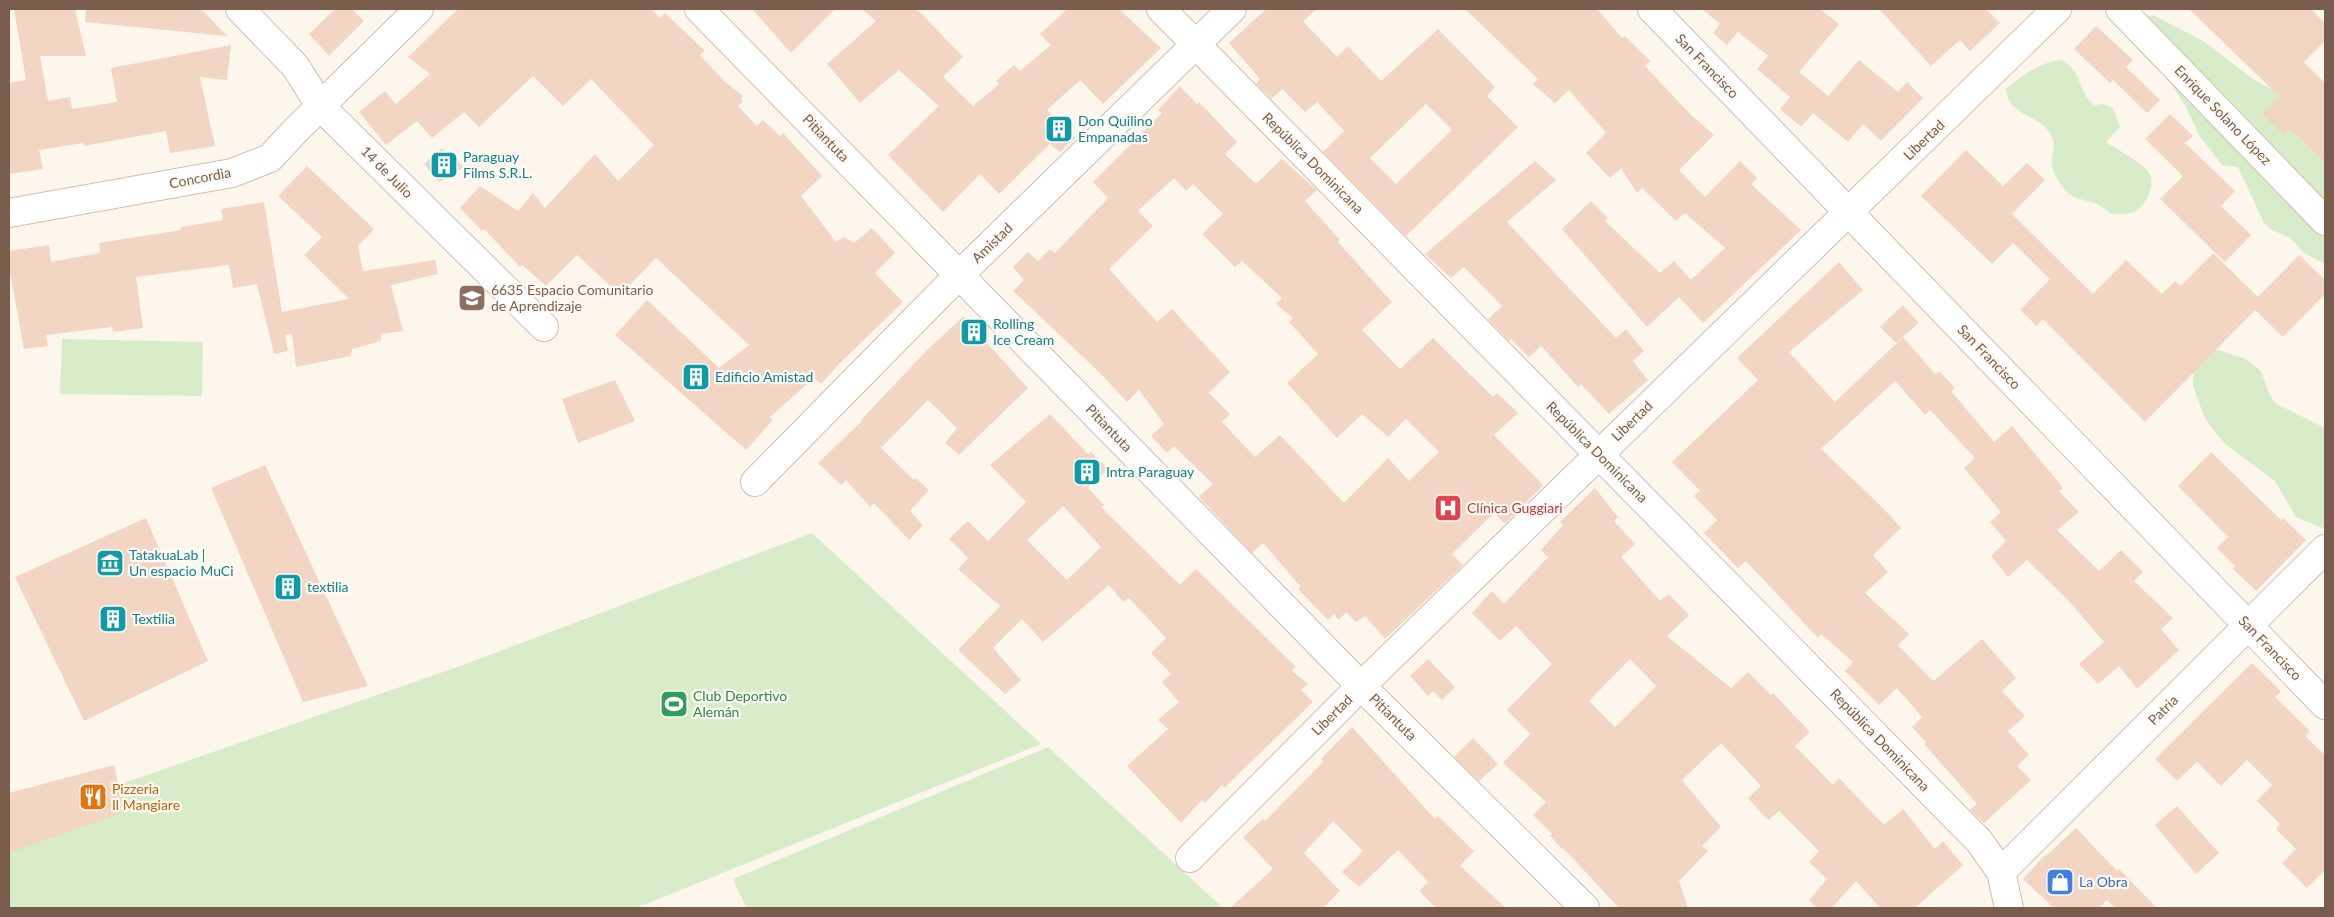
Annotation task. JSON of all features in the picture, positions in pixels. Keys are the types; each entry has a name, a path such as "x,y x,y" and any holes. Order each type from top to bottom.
{"street":[{"name":"14 de Julio","path":"240,9 296,67 320,106 544,327"},
{"name":"Concordia","path":"9,213 232,173 270,158 419,9"},
{"name":"Pitiantuta","path":"699,9 1361,686 1585,908"},
{"name":"República Dominicana","path":"1161,9 1979,841 2001,872 2009,908"},
{"name":"Amistad","path":"754,482 960,274 1232,9"},
{"name":"San Francisco","path":"1652,9 2325,705"},
{"name":"Libertad","path":"1190,858 1361,686 2058,9"},
{"name":"Enrique Solano López","path":"2120,9 2325,221"},
{"name":"Patria","path":"2001,872 2325,549"}],"green space":[{"path":"2153,15 2205,42 2253,79 2275,91 2284,99 2305,137 2325,152 2325,264 2304,253 2290,238 2272,230 2264,223 2238,167 2222,165 2199,135 2186,107 2169,81 2142,54 2137,45 2142,17"},
{"path":"2061,60 2073,70 2085,94 2094,105 2104,104 2113,108 2120,127 2106,142 2148,171 2151,182 2149,194 2143,205 2134,212 2111,214 2105,208 2069,194 2060,184 2053,170 2054,144 2050,133 2045,127 2012,105 2008,98 2006,89 2018,79 2031,70 2053,61"},
{"path":"62,339 203,342 202,396 60,394"},
{"path":"2219,350 2246,359 2261,371 2275,403 2325,428 2325,529 2296,517 2275,481 2225,444 2204,416 2193,386 2194,359 2198,351"},
{"name":"Club Deportivo Alemán","path":"812,533 1041,744 636,908 9,908 9,823 466,664"},
{"path":"1048,747 1223,908 746,908 733,879"}],"building":[{"path":"14,9 75,9 86,56 40,56 48,101 70,97 72,109 117,102 111,68 231,45 227,80 200,77 215,146 170,153 166,131 84,146 83,143 39,150 43,169 9,174 9,83 26,80"},
{"path":"86,9 201,9 227,36 85,22"},
{"path":"335,9 352,9 364,21 329,56 309,34"},
{"path":"458,9 651,9 660,18 665,13 705,51 700,55 725,82 743,96 741,99 743,101 738,106 757,126 763,120 780,136 783,133 822,176 801,196 836,242 844,237 854,243 872,228 895,253 875,273 903,302 821,384 814,378 770,417 773,420 746,450 615,335 647,300 719,368 749,345 656,258 620,295 577,255 546,286 522,265 520,267 484,229 482,231 460,208 480,186 518,211 533,193 545,208 595,154 618,181 654,145 591,79 563,106 533,76 479,127 464,112 432,138 417,121 386,145 359,112 385,91 396,104 430,74 408,57"},
{"path":"752,9 835,9 791,53"},
{"path":"862,9 917,9 963,57 943,77 973,106 999,84 996,81 1014,65 1020,71 1051,45 1040,34 1067,9 1119,9 1161,48 1103,104 1080,80 1047,110 1075,138 1060,152 1050,144 999,194 980,174 943,212 888,155 939,106 899,70 860,103 827,64 876,21"},
{"path":"1266,9 1317,9 1303,21 1337,57 1348,46 1381,81 1438,29 1495,87 1487,96 1518,127 1406,236 1323,152 1344,131 1317,102 1305,112 1282,89 1272,99 1256,84 1260,79 1229,43","holes":["1426,104 1452,130 1396,184 1370,158"]},
{"path":"1465,9 1597,9 1622,38 1625,36 1650,61 1645,66 1691,115 1714,135 1679,170 1705,197 1740,161 1757,178 1751,184 1801,230 1703,323 1679,297 1647,327 1562,229 1591,201 1608,218 1605,221 1660,273 1674,261 1691,280 1725,248 1685,213 1676,221 1642,188 1637,193 1621,168 1610,178 1586,153 1606,133 1569,90 1555,103 1533,84 1538,79"},
{"path":"1702,9 1820,9 1839,24 1799,72 1828,96 1859,60 1898,92 1907,82 1923,98 1881,141 1863,124 1848,142 1813,113 1801,127 1780,109 1790,97 1757,69 1768,56 1738,32 1727,45 1713,33 1720,24"},
{"path":"1879,9 1986,9 2000,23 1970,51 1960,40 1931,66"},
{"path":"2189,9 2311,9 2325,23 2325,41 2304,62 2325,83 2325,163 2290,129 2284,135 2262,114 2280,97"},
{"path":"2096,26 2133,60 2126,67 2160,100 2147,113 2113,80 2110,83 2074,49"},
{"path":"1180,86 1197,104 1199,102 1237,142 1225,154 1256,184 1282,159 1317,190 1305,201 1340,240 1338,242 1392,302 1362,330 1400,369 1433,338 1493,397 1497,393 1518,413 1494,435 1543,485 1505,524 1494,513 1452,554 1463,565 1385,639 1365,616 1356,622 1346,612 1339,620 1334,614 1328,620 1298,589 1300,586 1263,543 1252,553 1199,497 1213,484 1174,446 1167,453 1151,436 1164,424 1139,390 1127,402 1100,373 1013,291 1024,280 1013,267 1028,252 1038,261 1050,249 1055,253 1108,198 1093,182 1162,113 1158,110","holes":["1174,178 1186,191 1193,184 1223,214 1202,234 1235,267 1242,261 1282,298 1276,304 1293,318 1289,322 1318,354 1287,383 1337,438 1362,414 1388,437 1406,419 1439,452 1409,481 1388,458 1344,503 1280,435 1255,457 1222,422 1230,414 1209,393 1230,372 1172,309 1157,322 1109,269 1153,226 1138,211"]},
{"path":"2170,114 2193,136 2185,143 2235,191 2221,206 2251,235 2225,262 2160,199 2183,176 2145,139"},
{"name":"Paraguay Films S.R.L.","path":"442,148 464,167 439,182 424,164"},
{"path":"1966,150 2003,186 2027,163 2045,180 2012,214 2093,294 2126,260 2162,294 2175,281 2181,286 2213,253 2258,297 2299,255 2325,280 2325,294 2283,337 2255,310 2145,422 2043,319 2037,326 2020,310 2050,279 2013,243 1992,264 1921,196"},
{"path":"1535,161 1556,180 1507,222 1616,338 1626,329 1644,351 1633,361 1648,380 1609,414 1581,384 1578,387 1541,346 1529,357 1511,339 1509,341 1488,319 1502,306 1464,267 1451,278 1425,254"},
{"path":"307,166 374,229 358,246 363,271 435,260 438,274 391,285 403,331 381,334 381,341 352,349 351,356 296,367 292,334 285,335 288,351 274,354 257,284 233,288 229,265 136,277 143,328 113,332 112,327 46,335 48,346 24,349 9,267 9,251 49,245 51,262 100,253 99,243 181,230 181,227 223,220 221,209 264,202 282,312 349,299 304,255 322,237 278,196"},
{"path":"1839,262 1863,290 1789,352 1835,402 1903,337 1935,374 1940,372 1955,388 1951,391 1994,442 2012,426 2063,488 2059,491 2079,512 2057,530 2099,571 2121,550 2143,572 2134,581 2173,618 2161,629 2179,650 2137,689 2119,666 2098,684 2079,664 2104,642 2067,599 2027,560 2008,577 1991,556 2006,541 1990,522 2001,512 1964,468 1975,458 1930,410 1925,415 1895,381 1821,449 1882,507 1901,528 1873,555 1888,572 1865,593 1909,634 1898,645 1932,680 1935,680 1982,639 2016,678 2002,691 2025,716 2008,731 2029,755 2017,766 2031,780 1984,823 1970,810 1977,804 1924,744 1926,742 1912,727 1922,717 1897,688 1879,705 1845,671 1853,662 1821,634 1818,638 1746,561 1738,568 1704,533 1717,520 1694,496 1700,491 1672,462 1758,380 1737,358"},
{"path":"1903,305 1919,323 1896,343 1880,327"},
{"path":"964,316 989,341 987,343 1028,388 959,455 945,443 957,428 928,400 881,448 914,480 916,478 929,490 910,511 923,525 909,540 874,503 870,507 846,480 841,485 818,463 862,421 927,350"},
{"path":"615,380 635,421 578,443 562,399"},
{"path":"1050,414 1088,454 1091,452 1108,469 1088,488 1104,505 1101,507 1180,585 1196,569 1296,667 1292,671 1308,684 1301,690 1313,702 1224,788 1222,785 1205,803 1202,800 1181,823 1127,766 1168,729 1158,720 1179,702 1162,682 1171,674 1151,653 1166,638 1129,598 1123,602 1109,585 1043,642 1022,619 993,648 1021,680 1005,694 958,650 1000,606 958,569 968,558 949,539 968,521 988,541 1026,502 990,465","holes":["1063,506 1101,547 1067,580 1027,540"]},
{"path":"2211,452 2281,520 2283,518 2306,540 2256,591 2233,569 2235,566 2217,548 2228,537 2178,486"},
{"name":"textilia","path":"265,465 368,686 303,702 211,488"},
{"path":"1595,488 1618,517 1614,521 1635,544 1621,557 1660,601 1669,594 1689,615 1667,636 1731,688 1748,672 1771,695 1773,693 1810,732 1795,746 1833,785 1839,778 1884,825 1903,809 1935,849 1943,841 1963,865 1915,908 1880,908 1856,881 1832,908 1817,908 1809,900 1827,879 1809,862 1819,851 1779,811 1768,820 1748,798 1761,786 1721,743 1682,780 1721,827 1702,846 1708,851 1679,881 1688,908 1619,908 1562,849 1550,836 1552,834 1533,815 1546,802 1503,763 1530,734 1507,710 1552,664 1516,626 1500,641 1472,613 1492,591 1504,604 1548,557 1541,550 1563,525 1560,522","holes":["1630,659 1656,686 1615,727 1589,701"]},
{"name":"Textilia","path":"146,518 208,661 84,721 15,577"},
{"path":"1428,659 1455,687 1442,700 1433,691 1428,696 1410,676"},
{"path":"2252,663 2281,691 2275,697 2310,731 2305,736 2325,755 2325,870 2307,888 2282,863 2296,849 2276,829 2280,824 2257,801 2272,785 2247,760 2221,786 2197,762 2177,781 2155,759"},
{"path":"1352,727 1435,819 1438,816 1474,851 1460,866 1506,908 1436,908 1419,891 1428,882 1398,850 1359,887 1342,872 1363,851 1333,821 1304,853 1340,891 1323,908 1230,908 1273,869 1243,837 1263,819 1265,821 1324,761 1321,759"},
{"path":"1473,738 1498,764 1479,781 1454,757"},
{"path":"114,765 124,812 9,853 9,793"},
{"path":"2177,806 2219,853 2196,874 2155,825"},
{"path":"2076,828 2117,871 2119,869 2157,908 2115,908 2107,900 2099,908 2054,908 2023,879 2045,855"}],"place":[{"name":"Don Quilino Empanadas","path":"1059,129"},
{"name":"Paraguay Films S.R.L.","path":"444,165"},
{"name":"6635 Espacio Comunitario de Aprendizaje","path":"472,298"},
{"name":"Rolling Ice Cream","path":"974,332"},
{"name":"Edificio Amistad","path":"696,377"},
{"name":"Intra Paraguay","path":"1087,472"},
{"name":"Clínica Guggiari","path":"1448,508"},
{"name":"TatakuaLab | Un espacio MuCi","path":"110,563"},
{"name":"textilia","path":"288,587"},
{"name":"Textilia","path":"113,619"},
{"name":"Club Deportivo Alemán","path":"674,704"},
{"name":"Pizzeria Il Mangiare","path":"93,797"},
{"name":"La Obra","path":"2060,882"}]}
